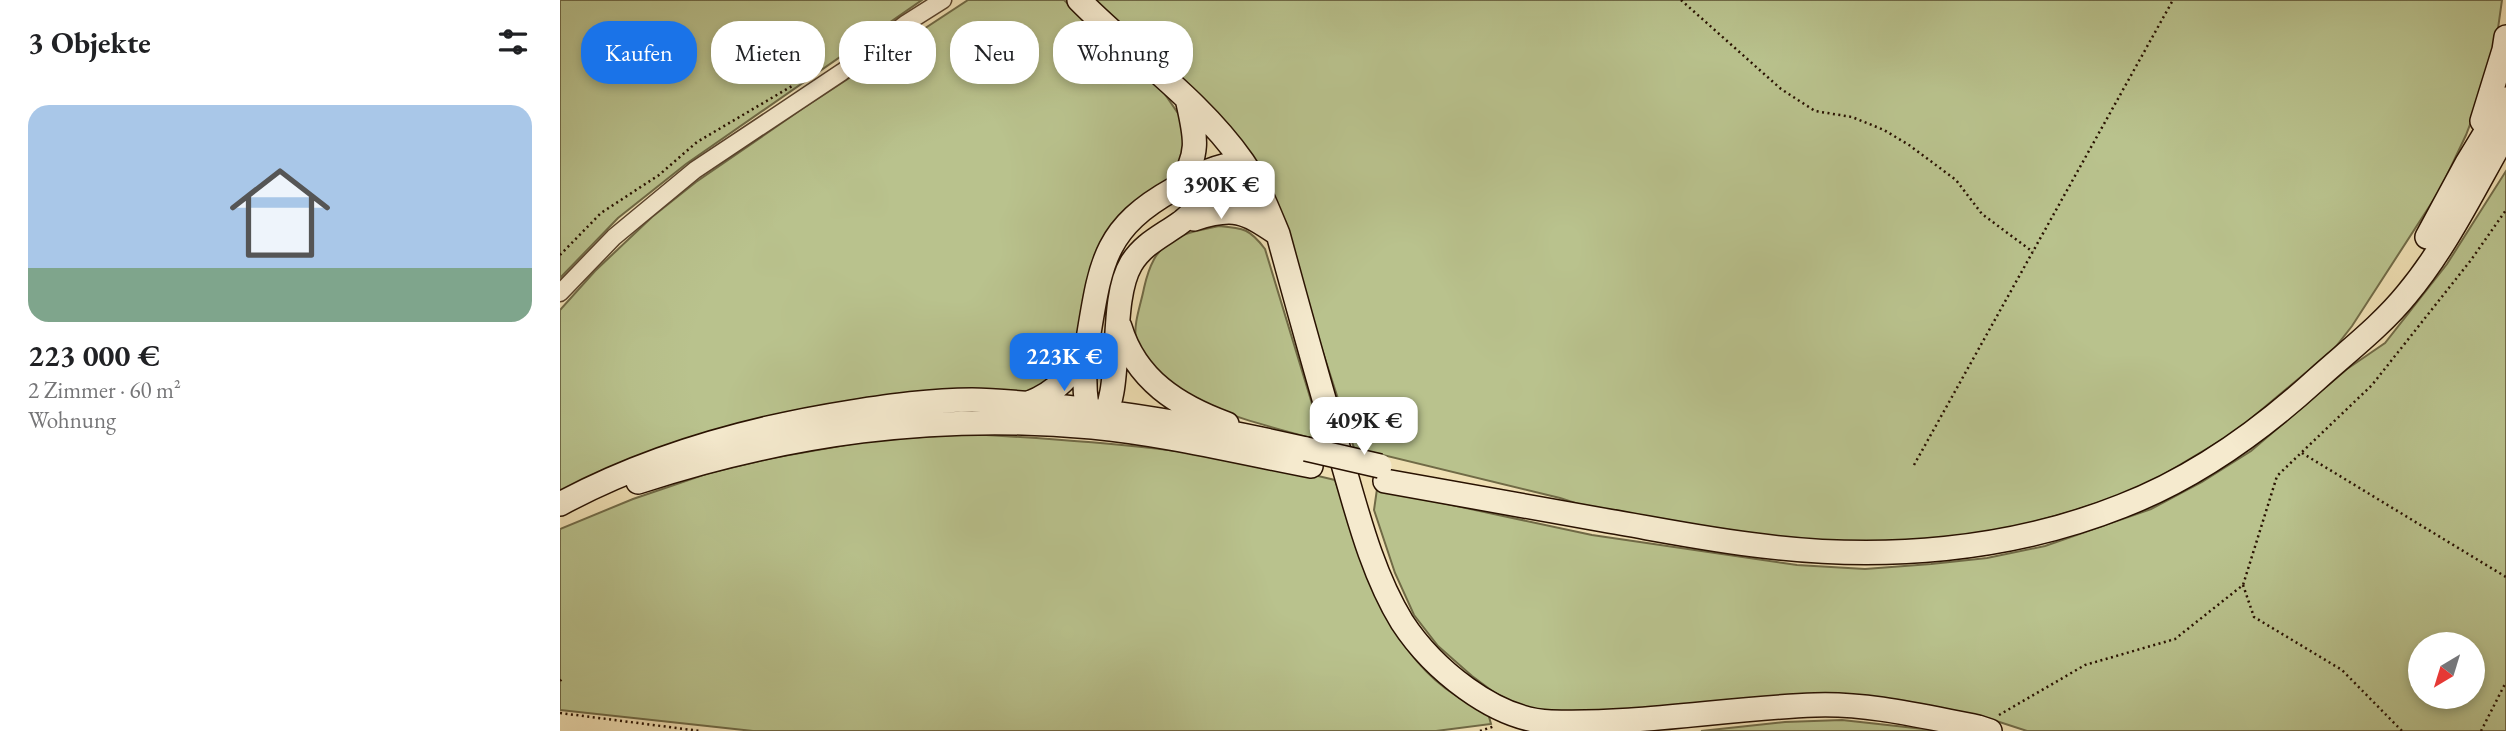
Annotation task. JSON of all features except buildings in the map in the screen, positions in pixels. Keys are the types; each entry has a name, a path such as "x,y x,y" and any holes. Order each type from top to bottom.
{"main road":[{"path":"1079,0 1188,102 1243,163 1278,234 1350,489 1385,589 1418,645 1460,684 1487,701 1521,716 1548,722 1818,705 1878,710 1984,729"},
{"path":"2467,163 2493,89 2506,37"},
{"path":"2342,357 2415,257 2506,99"},
{"path":"1179,186 1192,163 1195,148 1196,138 1188,102"},
{"path":"560,504 599,483 676,453 794,422 917,403 971,400 1027,404 1097,416 1605,520 1765,547 1906,552 1946,549 2012,538 2074,523 2124,506 2166,486 2246,438 2294,400 2383,322 2410,292 2506,134"},
{"path":"1097,416 1085,396 1087,346 1097,281 1113,241 1140,209 1213,168 1243,163"},
{"path":"1097,416 1112,392 1121,295 1130,265 1149,243 1234,186 1241,174 1243,163"},
{"path":"1181,223 1204,216 1236,212 1252,216 1278,234"},
{"path":"1118,319 1123,337 1143,373 1167,394 1216,420 1276,442 1308,458"},
{"path":"1027,404 1054,391 1067,379 1087,346"},
{"path":"560,513 632,484 692,465 825,435 899,425 1041,424 1097,416 1153,418 1276,442"}],"street":[{"path":"560,293 614,237 695,170 842,72 905,24 943,0"}],"path":[{"path":"1681,0 1781,89 1815,111 1852,117 1884,130 1909,145 1956,180 1982,215 2033,252"},
{"path":"1914,465 2173,0"},
{"path":"1984,729 2085,664 2175,639 2243,584 2277,476 2372,385 2506,211"},
{"path":"2301,453 2506,577"},
{"path":"2243,584 2255,617 2342,670 2402,731"},
{"path":"2481,731 2506,681"},
{"path":"560,713 701,731"}],"green space":[{"path":"560,0 922,0 892,21 839,21 839,58 825,67 825,21 711,21 711,84 801,84 686,164 618,218 560,278"},
{"path":"968,0 1064,0 1087,21 1053,21 1053,84 1155,84 1186,125 1188,138 1178,173 1151,193 1069,357 1059,370 1045,384 1024,393 560,492 560,310 595,271 652,217 696,182 840,84 936,84 936,21"},
{"path":"1090,0 2502,0 2493,64 2466,135 2440,190 2352,326 2334,349 2235,432 2156,479 2118,496 2015,527 1955,538 1857,542 1757,536 1603,512 1560,498 1354,448 1292,257 1284,222 1163,84 1193,84 1193,21 1108,21"},
{"path":"2506,171 2506,731 2027,731 1981,716 1935,707 1855,699 1575,716 1519,706 1472,676 1438,646 1414,615 1395,573 1374,510 1377,489 1592,535 1797,565 1865,569 1987,558 2045,546 2151,509 2202,482 2251,451 2347,369 2385,343 2447,264"},
{"path":"1219,226 1246,231 1265,249 1320,430 1315,439 1263,425 1194,401 1171,389 1158,378 1141,355 1135,334 1136,321 1154,259 1169,242 1178,237"},
{"path":"970,434 1154,448 1245,461 1335,480 1366,569 1393,626 1410,652 1430,675 1459,698 1488,713 1491,724 1436,731 753,731 560,710 560,529 633,499 709,473 772,458 874,440"},
{"path":"1842,720 1942,731 1701,731 1785,722"}]}
